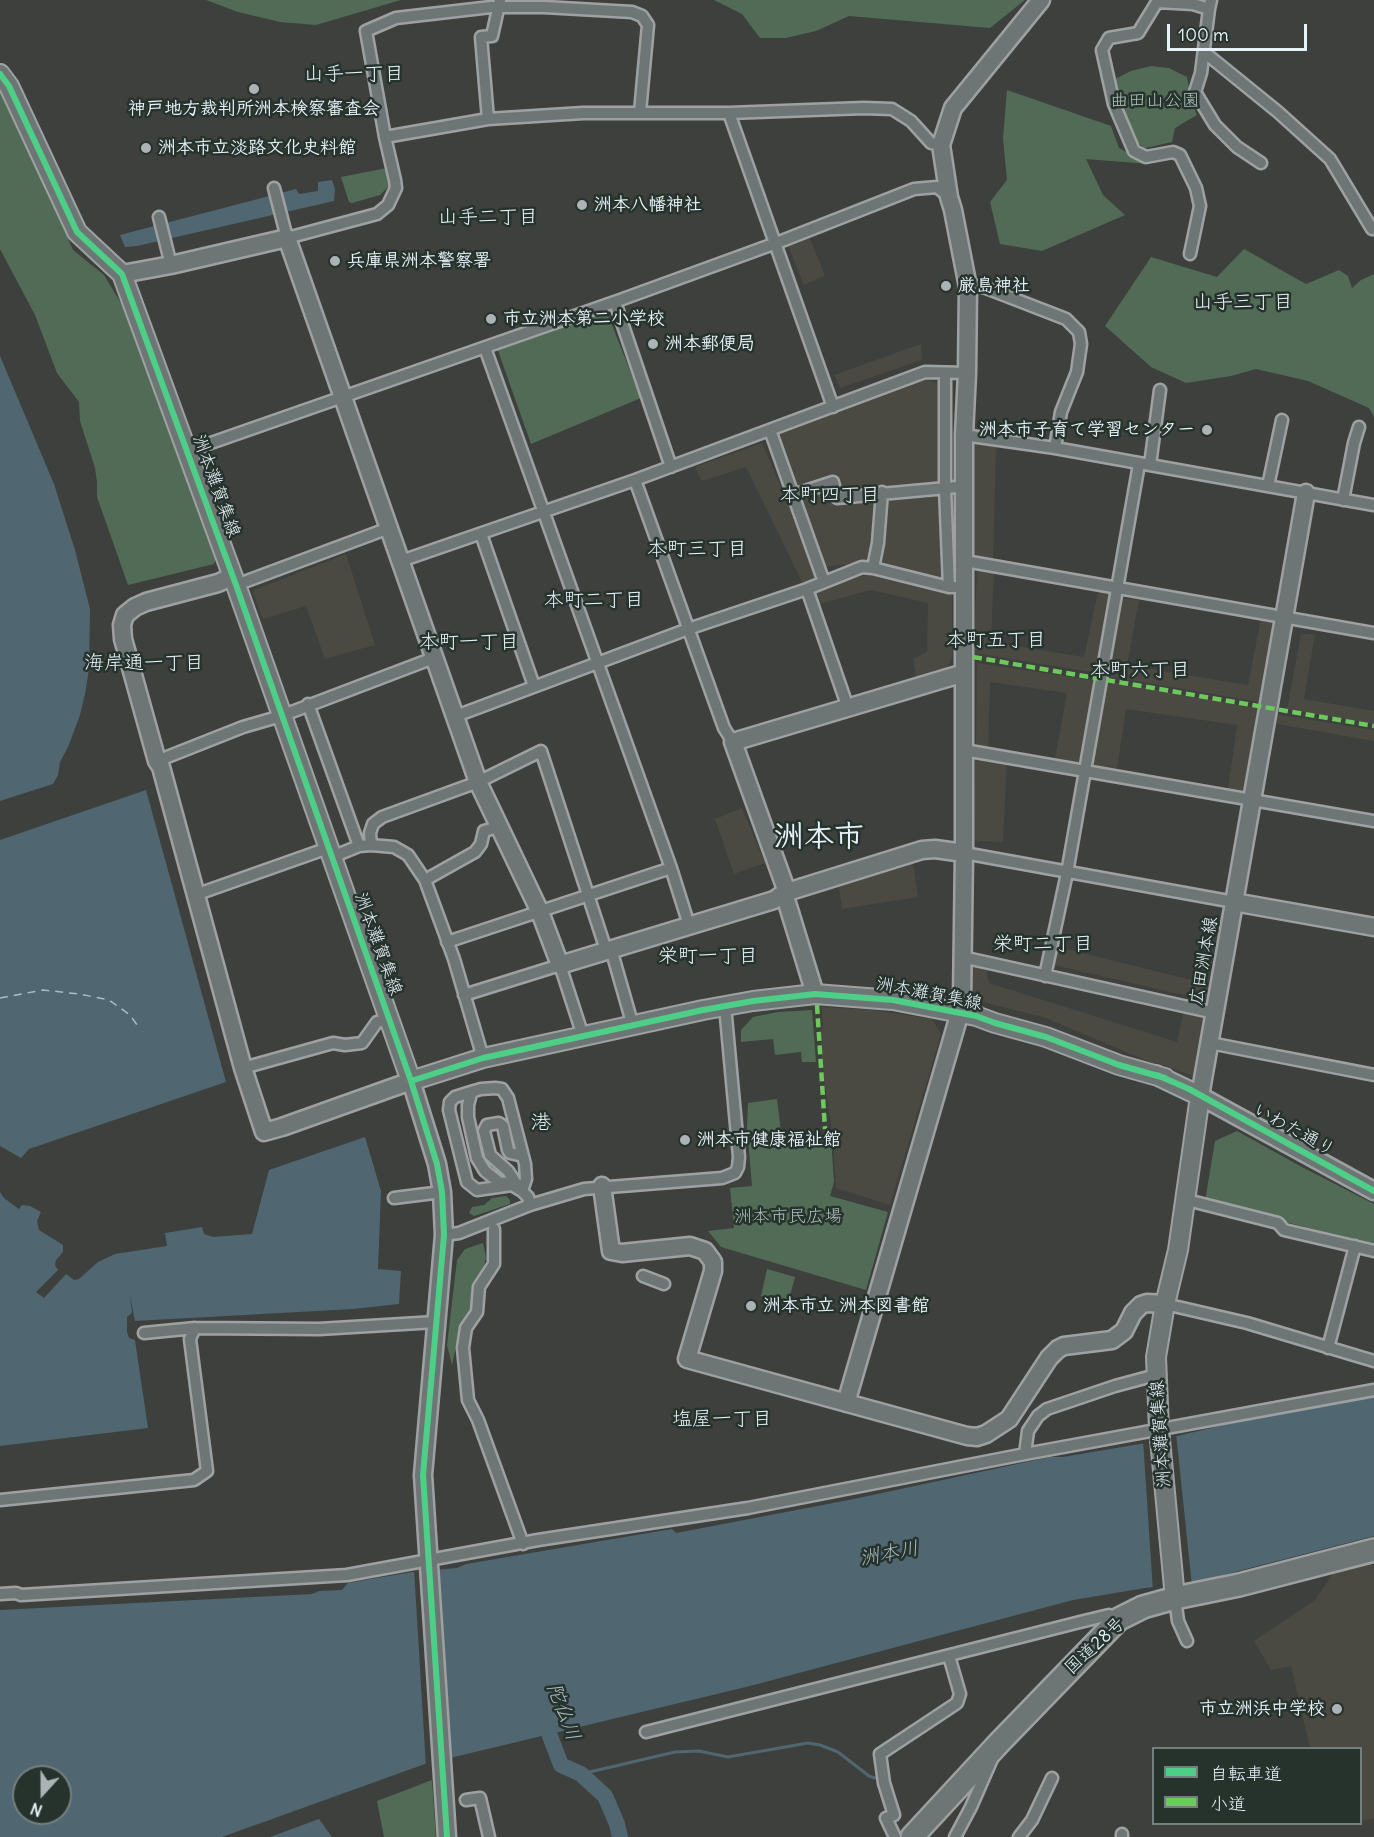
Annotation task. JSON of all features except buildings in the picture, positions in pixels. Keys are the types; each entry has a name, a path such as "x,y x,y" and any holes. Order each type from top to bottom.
{"highway":[{"name":"国道28号","path":"912,1837 1119,1619 1175,1594 1239,1585 1374,1551"}],"main road":[{"name":"洲本灘賀集線","path":"0,74 9,86 30,128 77,232 122,273 188,452 411,1081 483,1058 583,1036 725,1006 815,994 872,997 968,1014 1046,1037 1119,1065 1165,1078 1200,1096 1187,1200 1157,1343 1159,1429 1175,1594"}],"street":[{"path":"957,587 965,561 964,435 968,373 968,287 956,220 949,197 941,145 953,108 1041,0"},
{"path":"1190,254 1200,206 1196,188 1180,154 1173,152 1146,157 1134,151 1114,104 1102,50 1109,38 1138,33 1157,2 1210,4 1204,52 1195,92 1215,125 1237,147 1261,163"},
{"path":"122,273 171,265 286,238 377,214 387,205 396,188 366,31 396,18 498,4 632,12 642,16 648,25 640,112"},
{"path":"488,119 481,37 492,36 498,4"},
{"path":"1204,52 1278,112 1330,159 1372,229"},
{"path":"385,137 488,119 583,113 864,108 892,109 911,121 931,143 941,145"},
{"path":"729,112 833,407"},
{"path":"188,452 615,302 914,189 928,186 937,188 949,197"},
{"path":"274,188 286,238 436,657 478,782 540,912 583,1036"},
{"path":"159,217 171,265"},
{"path":"968,287 974,285 986,288 1066,319 1079,332 1081,344 1077,372 1061,412 1054,448"},
{"path":"615,302 671,467"},
{"path":"485,348 542,511 599,663 689,925"},
{"path":"401,561 671,467 926,372 968,373"},
{"path":"846,1403 968,1014 962,957 964,673 957,587 945,488 945,373"},
{"path":"1045,976 1067,873 1116,588 1160,390"},
{"path":"1268,486 1282,420"},
{"path":"1343,500 1353,443 1359,427"},
{"path":"770,430 824,582"},
{"path":"964,435 1054,448 1374,505"},
{"path":"634,480 724,728 734,742 785,892 815,994"},
{"path":"793,495 833,482 837,498 882,492 957,487"},
{"path":"873,568 878,543 882,492"},
{"path":"464,995 774,900 785,892 922,850 935,849 964,853 1234,902 1306,493"},
{"path":"389,528 234,581 218,582 146,602 125,615 122,625 123,639 157,761 161,767 243,1068 264,1132 411,1081 437,1164 442,1192 444,1235 423,1475 447,1837"},
{"path":"481,534 534,686"},
{"path":"965,561 1374,633"},
{"path":"456,716 862,567 957,587"},
{"path":"807,589 848,708"},
{"path":"157,761 243,727 281,716 436,657"},
{"path":"734,742 964,673"},
{"path":"308,704 359,846"},
{"path":"964,750 1374,821"},
{"path":"371,845 370,833 373,824 382,817 478,782 541,751 633,1026"},
{"path":"425,880 475,852 481,844 484,831 498,827"},
{"path":"195,895 359,846 394,847 402,850 425,880 483,1058"},
{"path":"447,942 671,868"},
{"name":"広田洲本線","path":"1200,1096 1234,902 1374,927"},
{"path":"962,957 1215,1013"},
{"path":"444,1235 459,1233 530,1206 584,1189 731,1176 737,1170 739,1157 725,1006"},
{"path":"243,1068 333,1043 345,1045 362,1043 377,1022 388,1019"},
{"path":"1210,1043 1374,1075"},
{"path":"502,1089 508,1098 523,1156 526,1179 519,1186 477,1190 467,1182 449,1110 450,1102 456,1097 474,1091 502,1089"},
{"path":"474,1091 468,1105 468,1117 477,1158 485,1171 500,1183 519,1186"},
{"name":"いわた通り","path":"1200,1096 1374,1191"},
{"path":"523,1156 510,1153 503,1126 500,1123 487,1125 484,1131 490,1155 508,1171 528,1197 530,1206"},
{"path":"602,1186 611,1251 622,1253 690,1246 705,1251 713,1262 713,1271 687,1359 951,1432 977,1437 995,1428 1014,1414 1058,1349 1064,1346 1112,1340 1124,1331 1132,1313 1140,1305 1147,1303 1165,1304 1247,1323 1374,1360"},
{"path":"394,1198 442,1192"},
{"path":"1187,1200 1278,1223 1284,1230 1374,1251"},
{"path":"494,1229 494,1264 479,1287 477,1312 466,1328 463,1348 468,1400 478,1420 523,1544"},
{"path":"1328,1348 1355,1246"},
{"path":"643,1276 664,1284"},
{"path":"144,1333 195,1328 319,1329 436,1322"},
{"path":"0,1500 194,1480 207,1471 190,1339 195,1328"},
{"path":"1025,1454 1028,1431 1038,1416 1047,1409 1156,1375"},
{"path":"0,1594 21,1595 347,1575 538,1540 748,1508 1374,1390"},
{"path":"1175,1594 1178,1621 1187,1641"},
{"path":"646,1731 1109,1615 1119,1619"},
{"path":"895,1837 886,1818 894,1815 884,1783 880,1754 957,1703 960,1694 949,1656"},
{"path":"956,1837 998,1745"},
{"path":"1020,1837 1032,1820 1052,1779"},
{"path":"466,1800 480,1798 489,1837"}],"shaded area":[{"path":"810,238 825,276 804,285 788,246"},
{"path":"921,344 922,360 840,388 834,375"},
{"path":"925,380 950,385 950,582 874,561 824,567 775,432"},
{"path":"762,443 815,567 817,576 803,584 746,467 702,481 695,467"},
{"path":"973,443 996,447 993,558 974,557"},
{"path":"346,554 375,645 325,659 306,606 263,619 252,591"},
{"path":"977,566 994,570 991,642 1084,657 1099,587 1114,591 1098,673 974,653"},
{"path":"874,573 952,593 952,657 946,671 916,677 913,659 927,652 928,603 871,590 819,604 815,589"},
{"path":"1120,598 1139,600 1127,665 1248,685 1261,618 1276,621 1260,702 1100,675"},
{"path":"1301,634 1315,634 1304,699 1374,711 1374,724 1287,709"},
{"path":"977,663 1099,681 1083,767 1054,763 1067,693 990,682 988,750 976,748"},
{"path":"1106,681 1261,709 1247,792 1228,789 1237,725 1126,709 1117,768 1093,765"},
{"path":"1274,714 1374,730 1374,741 1272,723"},
{"path":"975,755 1007,759 1003,842 974,839"},
{"path":"742,808 765,863 734,874 715,819"},
{"path":"913,863 918,897 842,909 839,887"},
{"path":"1058,947 1212,985 1209,1001 1054,965"},
{"path":"973,963 986,967 989,983 1177,1042 1184,1010 1206,1015 1196,1077 1158,1063 1157,1065 1043,1017 978,1001 973,993"},
{"path":"822,1007 873,1010 932,1019 941,1034 890,1205 836,1188 832,1129 824,1079 820,1032 823,1027"},
{"name":"市立洲浜中学校","path":"1370,1561 1374,1568 1374,1818 1362,1821 1362,1747 1310,1747 1291,1666 1271,1670 1254,1641 1315,1600 1336,1569"}],"green space":[{"path":"206,0 401,0 316,25 280,22 238,12"},
{"path":"714,0 1025,0 990,28 849,16 816,31 786,38 760,38 742,14"},
{"name":"曲田山公園","path":"1151,66 1169,68 1187,77 1192,104 1197,115 1175,128 1172,142 1145,148 1134,140 1115,97 1115,79 1131,71"},
{"path":"0,90 5,96 73,250 104,275 124,308 217,557 214,564 128,585 97,497 95,468 80,421 79,402 57,373 35,315 0,249"},
{"path":"1007,90 1111,126 1119,148 1149,164 1086,159 1103,195 1125,215 1042,251 1000,244 990,202 1007,180 1003,139"},
{"path":"387,168 390,185 380,195 349,202 341,177"},
{"path":"1244,249 1306,284 1339,270 1348,276 1352,288 1361,280 1374,274 1374,417 1369,408 1308,381 1256,369 1231,376 1186,383 1151,367 1105,326 1151,257 1217,277"},
{"path":"606,310 641,398 531,444 496,345"},
{"path":"812,1010 816,1062 802,1062 801,1052 775,1055 773,1039 741,1042 741,1030 753,1017 778,1012"},
{"name":"洲本市民広場","path":"777,1099 782,1141 831,1138 834,1182 830,1196 888,1212 866,1290 721,1247 708,1231 734,1228 730,1188 752,1186 747,1127 748,1103"},
{"path":"1237,1131 1374,1204 1374,1245 1205,1201 1215,1141"},
{"path":"506,1196 510,1204 474,1216 469,1213 472,1207 484,1205 492,1198"},
{"path":"483,1243 486,1257 483,1271 473,1294 470,1320 459,1332 452,1365 447,1345 457,1260 465,1249"},
{"path":"767,1269 795,1277 788,1303 761,1296"},
{"path":"432,1780 436,1837 384,1837 377,1801"}],"water":[{"path":"332,180 335,189 334,201 137,246 125,247 120,235 296,189 299,194 318,191 318,182"},
{"path":"0,356 54,484 75,550 90,609 89,669 85,694 80,715 60,762 58,775 53,784 0,801"},
{"path":"146,790 226,1082 29,1149 21,1158 0,1146 0,840"},
{"path":"365,1137 381,1191 378,1269 401,1271 399,1304 353,1309 135,1321 130,1296 132,1313 127,1317 127,1332 129,1338 135,1340 148,1428 0,1446 0,1192 4,1198 19,1209 22,1205 30,1206 41,1212 37,1221 39,1230 63,1245 63,1252 55,1265 58,1270 36,1292 44,1298 66,1274 74,1280 79,1279 98,1262 115,1254 167,1246 165,1233 202,1227 204,1234 213,1237 252,1234 269,1170"},
{"name":"洲本川","path":"1374,1397 1374,1536 1192,1583 1073,1600 750,1686 425,1764 222,1837 0,1837 0,1610 312,1594 319,1591 342,1590 348,1583 412,1572 457,1568 466,1564 672,1529 676,1533 854,1499 1050,1457 1063,1457 1152,1442 1282,1411"},
{"path":"319,1819 332,1837 270,1837"}],"pier":[{"path":"1176,1433 1192,1586 1153,1591 1143,1440"},
{"path":"439,1566 452,1760 426,1767 414,1569"},
{"path":"343,1585 342,1588 318,1589 317,1592 311,1593 0,1609 0,1607 312,1591 319,1588"}],"waterway":[{"name":"陀仏川","path":"542,1715 561,1765 581,1774 605,1796 620,1837"},
{"path":"581,1774 675,1752 699,1751 728,1757 808,1743 838,1752 869,1776 875,1778"}],"ferry route":[{"path":"0,998 43,990 109,1000 130,1015 140,1029"}],"marked path":[{"path":"973,657 1374,726"},
{"path":"817,1005 825,1129"}],"cycle path":[{"path":"0,74 9,86 77,232 122,274 236,585 411,1081 437,1164 442,1192 444,1235 423,1475 447,1837"},
{"path":"411,1081 483,1058 703,1010 753,1001 815,994 893,1000 976,1016 1046,1037 1119,1065 1165,1078"},
{"path":"1157,1075 1189,1089 1374,1191"}],"place":[{"name":"神戸地方裁判所洲本検察審査会","path":"254,89"},
{"name":"洲本市立淡路文化史料館","path":"146,148"},
{"name":"洲本八幡神社","path":"582,205"},
{"name":"兵庫県洲本警察署","path":"335,261"},
{"name":"厳島神社","path":"946,286"},
{"name":"市立洲本第二小学校","path":"491,319"},
{"name":"洲本郵便局","path":"653,344"},
{"name":"洲本市子育て学習センター","path":"1207,430"},
{"name":"洲本市健康福祉館","path":"685,1140"},
{"name":"洲本市立 洲本図書館","path":"751,1306"},
{"name":"市立洲浜中学校","path":"1337,1709"}],"district":[{"name":"山手一丁目","path":"354,74"},
{"name":"山手二丁目","path":"488,217"},
{"name":"山手三丁目","path":"1243,302"},
{"name":"本町四丁目","path":"830,495"},
{"name":"本町三丁目","path":"697,549"},
{"name":"本町二丁目","path":"594,600"},
{"name":"本町五丁目","path":"996,640"},
{"name":"本町一丁目","path":"469,642"},
{"name":"海岸通一丁目","path":"144,663"},
{"name":"本町六丁目","path":"1140,670"},
{"name":"洲本市","path":"819,837"},
{"name":"栄町二丁目","path":"1043,944"},
{"name":"栄町一丁目","path":"708,956"},
{"name":"港","path":"541,1123"},
{"name":"塩屋一丁目","path":"722,1419"}]}
